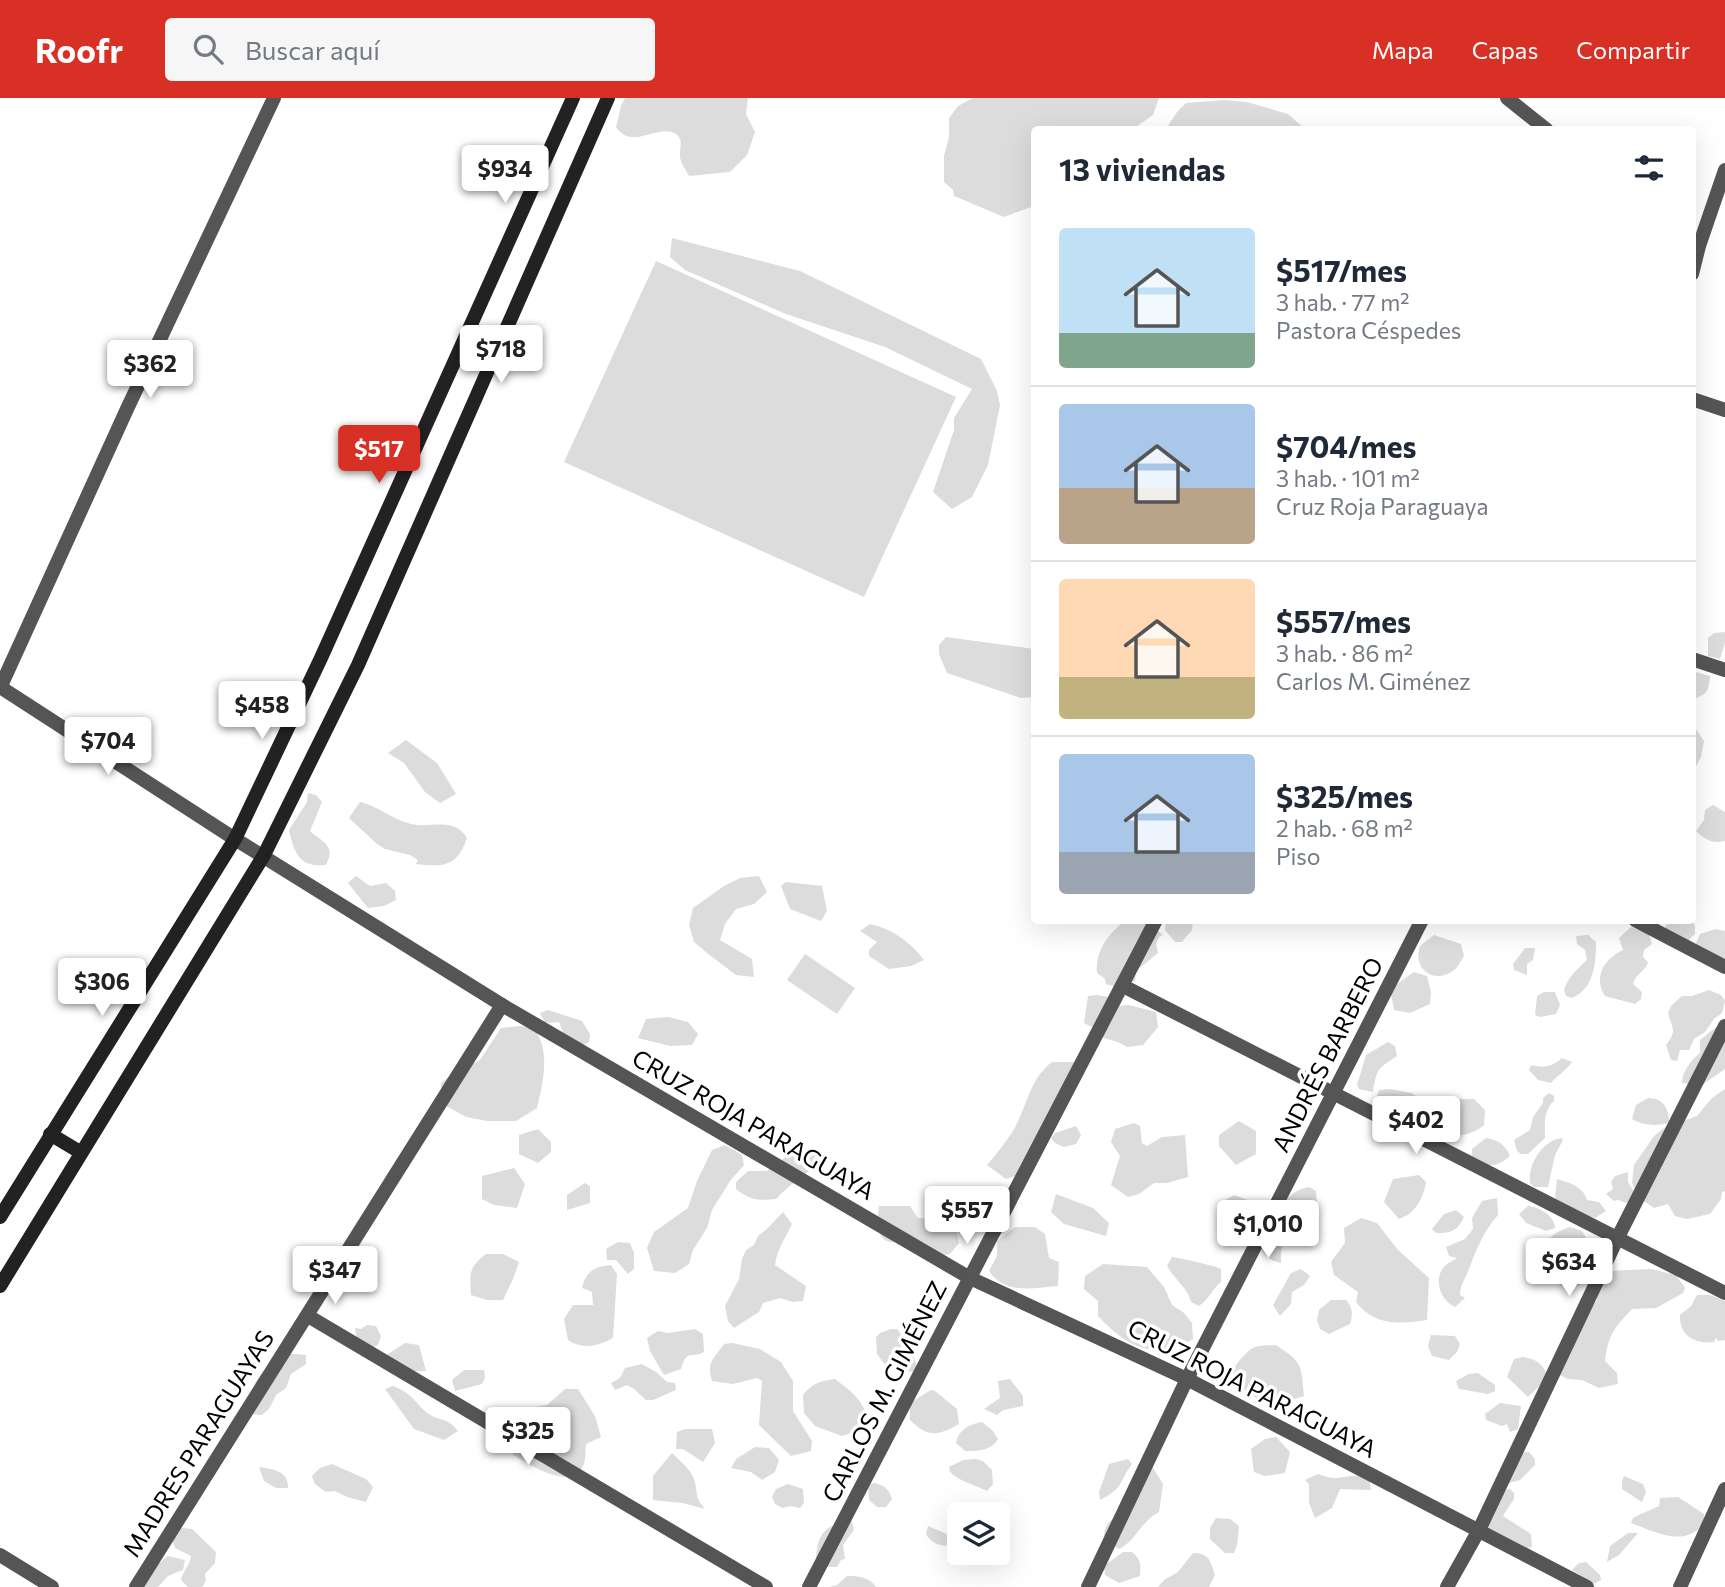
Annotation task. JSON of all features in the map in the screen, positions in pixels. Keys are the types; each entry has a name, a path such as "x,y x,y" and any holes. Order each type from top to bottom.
{"main road":[{"path":"0,1217 235,839 321,658 573,98"},
{"path":"0,1286 264,855 358,665 608,98"},
{"path":"50,1134 80,1152"}],"street":[{"path":"0,687 127,409 274,98"},
{"path":"1507,98 1542,126"},
{"path":"1696,243 1725,170"},
{"path":"1696,400 1725,410"},
{"path":"1696,660 1725,670"},
{"name":"CRUZ ROJA PARAGUAYA","path":"0,687 235,839 502,1005 970,1278 1186,1379 1587,1587"},
{"name":"CARLOS M. GIMÉNEZ","path":"809,1587 1154,924"},
{"name":"ANDRÉS BARBERO","path":"1088,1587 1186,1379 1420,924"},
{"path":"1643,924 1725,967"},
{"path":"1123,986 1725,1293"},
{"name":"MADRES PARAGUAYAS","path":"136,1587 502,1005"},
{"path":"1447,1587 1479,1530 1618,1237 1725,1027"},
{"path":"308,1316 766,1587"},
{"path":"1680,1587 1725,1489"},
{"path":"0,1556 52,1587"}],"shaded area":[{"path":"625,98 748,98 746,114 755,132 747,155 730,172 689,176 681,161 681,142 677,135 663,131 630,137 616,127"},
{"path":"973,98 1159,98 1153,115 1137,126 1031,126 1031,207 1004,217 954,196 953,190 944,182 949,118 958,106"},
{"path":"1225,100 1247,102 1288,114 1302,126 1168,126 1186,103"},
{"path":"672,238 800,271 981,359 997,391 1000,405 988,465 972,497 952,509 933,492 954,430 954,418 972,389 885,347 786,314 685,270 670,257"},
{"path":"656,261 956,397 864,597 564,462"},
{"path":"1725,632 1720,659 1708,656 1708,638 1714,633"},
{"path":"946,637 1031,649 1031,697 1021,698 947,673 939,654 939,645"},
{"path":"1696,672 1710,676 1706,692 1696,698"},
{"path":"1696,729 1704,741 1696,766"},
{"path":"406,740 437,763 456,794 440,803 425,792 404,763 388,753"},
{"path":"308,793 316,795 322,802 310,831 329,849 326,865 310,864 299,857 289,830 307,802"},
{"path":"360,802 411,824 455,827 467,838 454,860 442,865 416,864 418,860 410,855 385,849 377,844 349,818"},
{"path":"1713,805 1725,812 1725,841 1709,840 1696,831 1704,820 1705,810"},
{"path":"356,876 370,886 386,883 395,891 396,900 384,906 368,908 348,883"},
{"path":"759,876 767,892 754,904 736,909 725,924 720,940 752,959 754,977 736,975 694,942 689,925 693,908 724,886 740,878"},
{"path":"786,882 822,886 827,911 821,921 790,909 781,886"},
{"path":"870,924 900,937 924,960 911,966 889,969 869,956 869,950 877,942 860,931"},
{"path":"1121,924 1150,924 1163,935 1156,944 1158,953 1136,971 1135,981 1116,987 1106,984 1105,979 1097,973 1100,950"},
{"path":"1166,924 1193,924 1192,930 1182,942 1175,942 1165,930"},
{"path":"1668,924 1694,924 1695,934 1686,942 1669,933 1665,927"},
{"path":"1631,927 1649,934 1652,944 1644,950 1643,957 1648,962 1633,984 1642,992 1641,999 1635,1004 1605,996 1600,982 1602,969 1610,958 1623,950 1619,938"},
{"path":"1716,929 1725,931 1725,961 1696,953 1700,934"},
{"path":"1434,935 1461,944 1464,956 1454,970 1440,976 1427,973 1419,962 1420,946"},
{"path":"1588,935 1596,942 1592,974 1585,988 1572,998 1566,996 1564,990 1573,974 1587,960 1585,950 1577,944 1576,936"},
{"path":"1525,948 1535,948 1533,960 1527,964 1527,975 1514,970 1513,964"},
{"path":"805,954 855,988 837,1014 787,980"},
{"path":"1414,972 1427,976 1431,992 1430,1004 1410,1013 1394,1010 1390,989"},
{"path":"1709,990 1721,995 1725,1001 1722,1013 1705,1032 1694,1039 1689,1050 1680,1050 1677,1061 1671,1060 1666,1045 1673,1032 1668,1013 1671,1006 1682,996 1692,996"},
{"path":"1544,992 1555,992 1560,1005 1556,1014 1540,1017 1535,1015 1537,996"},
{"path":"1088,996 1109,997 1119,1006 1129,1005 1156,1012 1158,1027 1143,1045 1127,1047 1104,1038 1096,1029 1084,1023"},
{"path":"548,1010 582,1021 590,1034 589,1042 583,1045 564,1035 559,1022 545,1023 540,1013"},
{"path":"668,1017 688,1022 698,1034 692,1045 670,1046 638,1038 646,1019"},
{"path":"1725,1020 1725,1069 1702,1085 1682,1083 1688,1066 1700,1053 1700,1040"},
{"path":"521,1026 534,1029 544,1057 537,1108 516,1121 487,1121 466,1117 441,1103 441,1083 452,1074 480,1060 501,1028"},
{"path":"1388,1042 1395,1046 1397,1056 1379,1070 1373,1092 1359,1089 1357,1085 1366,1055"},
{"path":"1562,1058 1572,1062 1551,1083 1538,1080 1529,1070 1531,1065 1548,1066"},
{"path":"1052,1062 1080,1062 1023,1161 1018,1175 1006,1179 987,1165 1016,1125 1038,1077"},
{"path":"1725,1089 1725,1191 1710,1214 1687,1219 1675,1216 1668,1204 1654,1208 1639,1198 1632,1183 1634,1165 1654,1136 1664,1128 1697,1116 1712,1098"},
{"path":"1379,1090 1412,1093 1434,1113 1431,1124 1414,1129 1371,1112"},
{"path":"1549,1093 1554,1096 1554,1101 1546,1113 1545,1138 1528,1154 1521,1154 1517,1151 1514,1140 1530,1130 1533,1117 1543,1103 1543,1098"},
{"path":"1648,1098 1658,1100 1664,1105 1669,1123 1650,1125 1632,1119 1636,1105"},
{"path":"1460,1099 1474,1099 1485,1110 1484,1125 1474,1132 1461,1135 1436,1132 1451,1104"},
{"path":"1239,1121 1256,1131 1256,1154 1236,1165 1219,1146 1219,1135"},
{"path":"1134,1123 1140,1126 1142,1143 1147,1146 1162,1137 1185,1135 1188,1177 1167,1183 1154,1183 1139,1194 1128,1197 1111,1185 1120,1156 1111,1142 1115,1129"},
{"path":"1076,1126 1081,1135 1076,1144 1064,1147 1051,1138 1055,1133"},
{"path":"538,1129 551,1142 551,1152 538,1163 519,1154 519,1135"},
{"path":"1486,1138 1501,1143 1510,1156 1501,1163 1492,1165 1472,1160 1472,1149"},
{"path":"1561,1138 1563,1140 1555,1155 1548,1187 1534,1187 1530,1183 1530,1176 1534,1161 1542,1149"},
{"path":"725,1145 742,1155 744,1165 730,1181 712,1210 707,1228 693,1250 689,1264 675,1273 654,1271 647,1248 654,1232 688,1208 712,1150"},
{"path":"808,1148 821,1160 776,1199 754,1199 736,1189 736,1182 748,1171 767,1171 787,1156"},
{"path":"514,1168 525,1184 517,1208 494,1205 482,1199 482,1176"},
{"path":"1628,1172 1628,1182 1634,1192 1632,1200 1626,1203 1614,1201 1606,1194 1613,1189 1611,1182 1615,1176"},
{"path":"1419,1175 1426,1182 1421,1199 1410,1213 1399,1219 1384,1202 1393,1179"},
{"path":"1557,1179 1575,1186 1587,1200 1599,1202 1606,1211 1595,1218 1564,1206 1555,1198"},
{"path":"585,1183 590,1186 590,1203 567,1210 567,1195"},
{"path":"1309,1187 1316,1191 1317,1205 1287,1236 1281,1253 1281,1263 1270,1259 1263,1252 1261,1244 1274,1217 1292,1195"},
{"path":"1056,1194 1093,1208 1109,1223 1106,1236 1064,1224 1051,1212"},
{"path":"1234,1195 1254,1202 1258,1214 1254,1221 1238,1221 1224,1211 1224,1201"},
{"path":"1497,1198 1498,1215 1481,1240 1462,1285 1460,1295 1465,1298 1455,1307 1443,1296 1439,1285 1443,1268 1457,1258 1449,1256 1446,1247 1465,1239 1473,1229 1472,1218 1482,1201"},
{"path":"879,1206 910,1206 918,1218 951,1224 959,1243 950,1254 927,1258 897,1242 885,1240 879,1231"},
{"path":"1528,1206 1545,1212 1552,1219 1555,1228 1546,1231 1526,1223 1519,1214"},
{"path":"1456,1210 1464,1217 1456,1228 1442,1233 1436,1233 1432,1229 1444,1214"},
{"path":"783,1212 792,1224 779,1249 775,1265 806,1286 803,1301 793,1302 780,1298 763,1303 759,1312 734,1328 728,1321 725,1306 739,1279 742,1259 758,1236"},
{"path":"1361,1218 1377,1223 1398,1250 1429,1278 1427,1320 1388,1322 1371,1316 1356,1302 1358,1292 1334,1275 1331,1262 1345,1243 1344,1228"},
{"path":"1015,1227 1035,1227 1045,1234 1049,1258 1059,1262 1058,1286 1011,1287 996,1279 989,1271 997,1256 997,1241"},
{"path":"1570,1227 1582,1231 1590,1247 1592,1265 1588,1279 1569,1289 1545,1281 1540,1274 1546,1244 1554,1234"},
{"path":"618,1242 630,1243 634,1253 634,1269 628,1274 616,1260 607,1260 606,1249"},
{"path":"486,1254 503,1254 519,1262 503,1300 487,1300 471,1295 471,1272"},
{"path":"1172,1257 1221,1269 1221,1282 1199,1306 1191,1302 1187,1292 1167,1266"},
{"path":"1103,1264 1147,1267 1164,1287 1172,1305 1192,1323 1193,1339 1179,1346 1153,1350 1130,1343 1109,1327 1098,1316 1098,1301 1084,1289 1085,1276"},
{"path":"611,1265 617,1274 613,1338 590,1346 568,1340 564,1319 573,1305 593,1305 592,1292 582,1288 586,1278 592,1271"},
{"path":"1301,1269 1310,1276 1304,1285 1292,1292 1291,1304 1280,1316 1273,1305 1291,1273"},
{"path":"1651,1269 1676,1275 1685,1288 1683,1293 1656,1308 1632,1309 1616,1327 1610,1338 1605,1361 1617,1373 1618,1384 1599,1388 1582,1380 1568,1379 1560,1375 1597,1300 1597,1279 1609,1271"},
{"path":"1697,1295 1710,1295 1725,1301 1725,1340 1718,1341 1716,1338 1714,1342 1701,1342 1685,1333 1680,1315 1691,1306"},
{"path":"1331,1300 1346,1300 1352,1314 1350,1324 1329,1334 1320,1329 1317,1320 1319,1310"},
{"path":"367,1325 376,1326 381,1336 378,1345 373,1347 357,1342 355,1328 361,1329"},
{"path":"695,1329 703,1334 704,1352 687,1356 681,1369 664,1375 650,1351 647,1338 658,1331 667,1333"},
{"path":"891,1329 897,1329 908,1344 918,1372 889,1370 877,1354 876,1337"},
{"path":"1431,1335 1455,1336 1460,1344 1457,1352 1449,1360 1432,1356 1428,1346"},
{"path":"405,1343 419,1345 426,1371 399,1372 388,1361 388,1354"},
{"path":"724,1344 760,1349 781,1362 793,1381 793,1411 812,1441 811,1451 791,1456 759,1425 762,1381 757,1378 733,1384 712,1381 712,1361"},
{"path":"1276,1345 1299,1365 1304,1396 1282,1402 1263,1400 1247,1392 1231,1377 1235,1367 1251,1349"},
{"path":"281,1353 306,1355 306,1364 291,1374 286,1388 276,1395 269,1409 262,1415 249,1414 257,1380"},
{"path":"1523,1357 1540,1363 1548,1378 1528,1397 1507,1377 1514,1359"},
{"path":"642,1364 667,1382 675,1383 676,1390 653,1400 646,1400 627,1385 615,1390 611,1383 620,1378 625,1368"},
{"path":"464,1370 484,1370 485,1378 482,1384 455,1391 452,1380"},
{"path":"1478,1373 1495,1385 1495,1391 1488,1394 1459,1389 1456,1381 1469,1374"},
{"path":"835,1379 857,1398 866,1413 854,1432 842,1436 815,1426 804,1413 803,1395 817,1383"},
{"path":"1010,1379 1023,1396 1023,1406 1003,1410 997,1415 984,1409 1000,1398 998,1381"},
{"path":"393,1386 410,1396 429,1414 447,1421 458,1431 444,1440 414,1429 385,1389"},
{"path":"565,1389 578,1389 595,1416 601,1437 586,1444 583,1466 569,1477 549,1474 513,1455 510,1441 517,1420 529,1408 547,1405"},
{"path":"931,1390 957,1409 959,1424 933,1433 922,1430 910,1420 910,1403"},
{"path":"1500,1403 1521,1406 1518,1429 1510,1432 1507,1424 1502,1426 1486,1420 1485,1414"},
{"path":"982,1422 998,1439 988,1448 965,1451 956,1443 959,1435 969,1426"},
{"path":"685,1429 712,1429 715,1443 703,1462 683,1449 676,1449 677,1432"},
{"path":"1276,1437 1290,1452 1285,1473 1265,1476 1254,1472 1251,1449 1265,1439"},
{"path":"755,1447 769,1448 779,1460 775,1472 762,1480 751,1472 731,1468 736,1459"},
{"path":"1529,1452 1535,1459 1535,1465 1520,1480 1509,1483 1515,1453"},
{"path":"672,1453 691,1474 698,1499 705,1509 683,1503 653,1500 653,1476"},
{"path":"1128,1459 1132,1464 1120,1484 1114,1492 1100,1500 1099,1492 1109,1464"},
{"path":"963,1460 983,1461 992,1470 993,1484 987,1491 950,1472 949,1467"},
{"path":"332,1464 366,1479 373,1487 366,1502 335,1491 326,1492 315,1484 312,1476 320,1468"},
{"path":"259,1467 283,1474 288,1488 276,1488 264,1481"},
{"path":"1143,1467 1153,1468 1163,1484 1159,1512 1119,1549 1104,1540 1105,1530 1111,1521 1122,1513 1131,1481"},
{"path":"1318,1474 1333,1478 1364,1477 1369,1479 1371,1490 1340,1489 1332,1508 1315,1518 1309,1503 1309,1484 1305,1480"},
{"path":"1624,1476 1643,1484 1646,1492 1642,1502 1622,1489"},
{"path":"874,1483 883,1486 892,1499 886,1507 877,1507 869,1500 868,1485"},
{"path":"788,1484 803,1489 804,1503 800,1508 782,1508 775,1504 772,1497 776,1489"},
{"path":"1510,1489 1514,1493 1514,1499 1503,1516 1531,1534 1532,1547 1513,1551 1479,1530 1500,1491"},
{"path":"1678,1497 1704,1514 1704,1524 1696,1531 1678,1537 1669,1536 1631,1523 1633,1518 1659,1506 1660,1498"},
{"path":"1216,1518 1230,1519 1239,1526 1234,1553 1225,1553 1210,1539 1210,1528"},
{"path":"845,1522 852,1522 854,1530 843,1545 845,1559 841,1560 837,1567 822,1567 816,1560 822,1534"},
{"path":"928,1526 947,1534 947,1546 933,1542 926,1534"},
{"path":"192,1529 216,1552 215,1563 205,1574 206,1581 202,1587 188,1587 181,1580 191,1556 175,1548 172,1539 174,1530"},
{"path":"1628,1533 1638,1533 1619,1555 1607,1562 1610,1546"},
{"path":"1123,1552 1132,1552 1137,1557 1140,1576 1119,1583 1105,1575 1104,1566"},
{"path":"1193,1553 1206,1556 1210,1562 1215,1575 1209,1587 1158,1587 1178,1572"},
{"path":"168,1556 185,1560 183,1570 168,1576 158,1587 129,1587"},
{"path":"1586,1562 1600,1575 1601,1580 1594,1584 1572,1570 1579,1563"},
{"path":"847,1576 867,1579 876,1587 829,1587 837,1585"}]}
